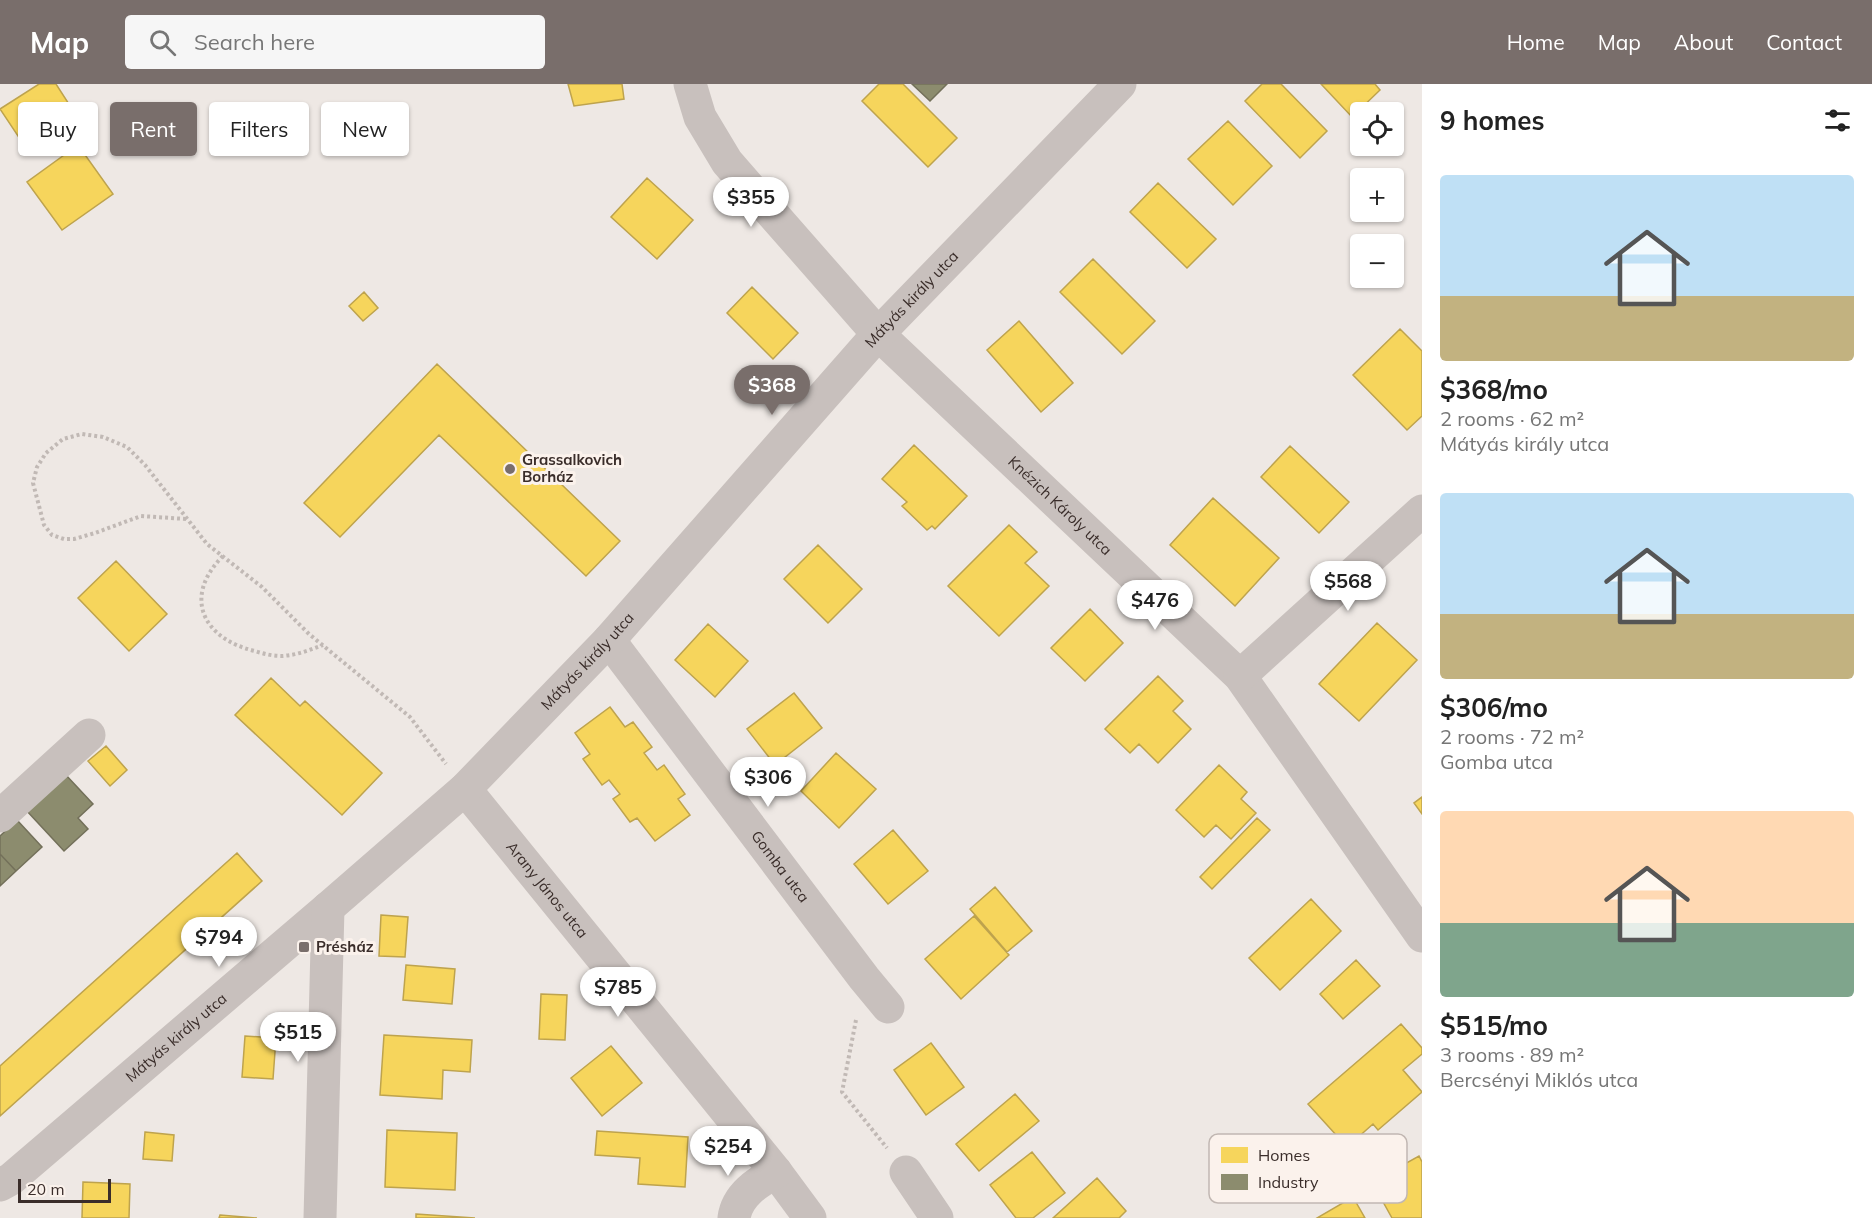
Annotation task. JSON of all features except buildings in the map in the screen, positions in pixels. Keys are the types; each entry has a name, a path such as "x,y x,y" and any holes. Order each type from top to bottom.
{"street":[{"name":"Knézich Károly utca","path":"690,84 700,117 727,162 878,334 1240,676 1422,936"},
{"name":"Mátyás király utca","path":"0,1185 11,1179 465,789 609,640 878,334 1120,84"},
{"path":"1240,676 1422,511"},
{"name":"Gomba utca","path":"609,640 864,978 888,1006"},
{"path":"0,816 89,735"},
{"name":"Arany János utca","path":"465,789 776,1172 810,1218"},
{"path":"320,1218 328,909"},
{"path":"735,1218 735,1208 754,1185 776,1172"},
{"path":"906,1172 937,1218"}],"path":[{"path":"186,519 141,516 74,539 52,535 44,525 33,483 37,467 46,453 63,439 82,434 103,437 127,447 145,465 207,544 262,587 309,634 410,717 465,789"},
{"path":"223,556 207,576 201,607 205,620 221,637 244,649 280,656 295,655 324,645"},
{"path":"864,978 842,1092 906,1172"}],"place":[{"name":"Grassalkovich Borház","path":"510,469"},
{"name":"Présház","path":"304,947"}]}
